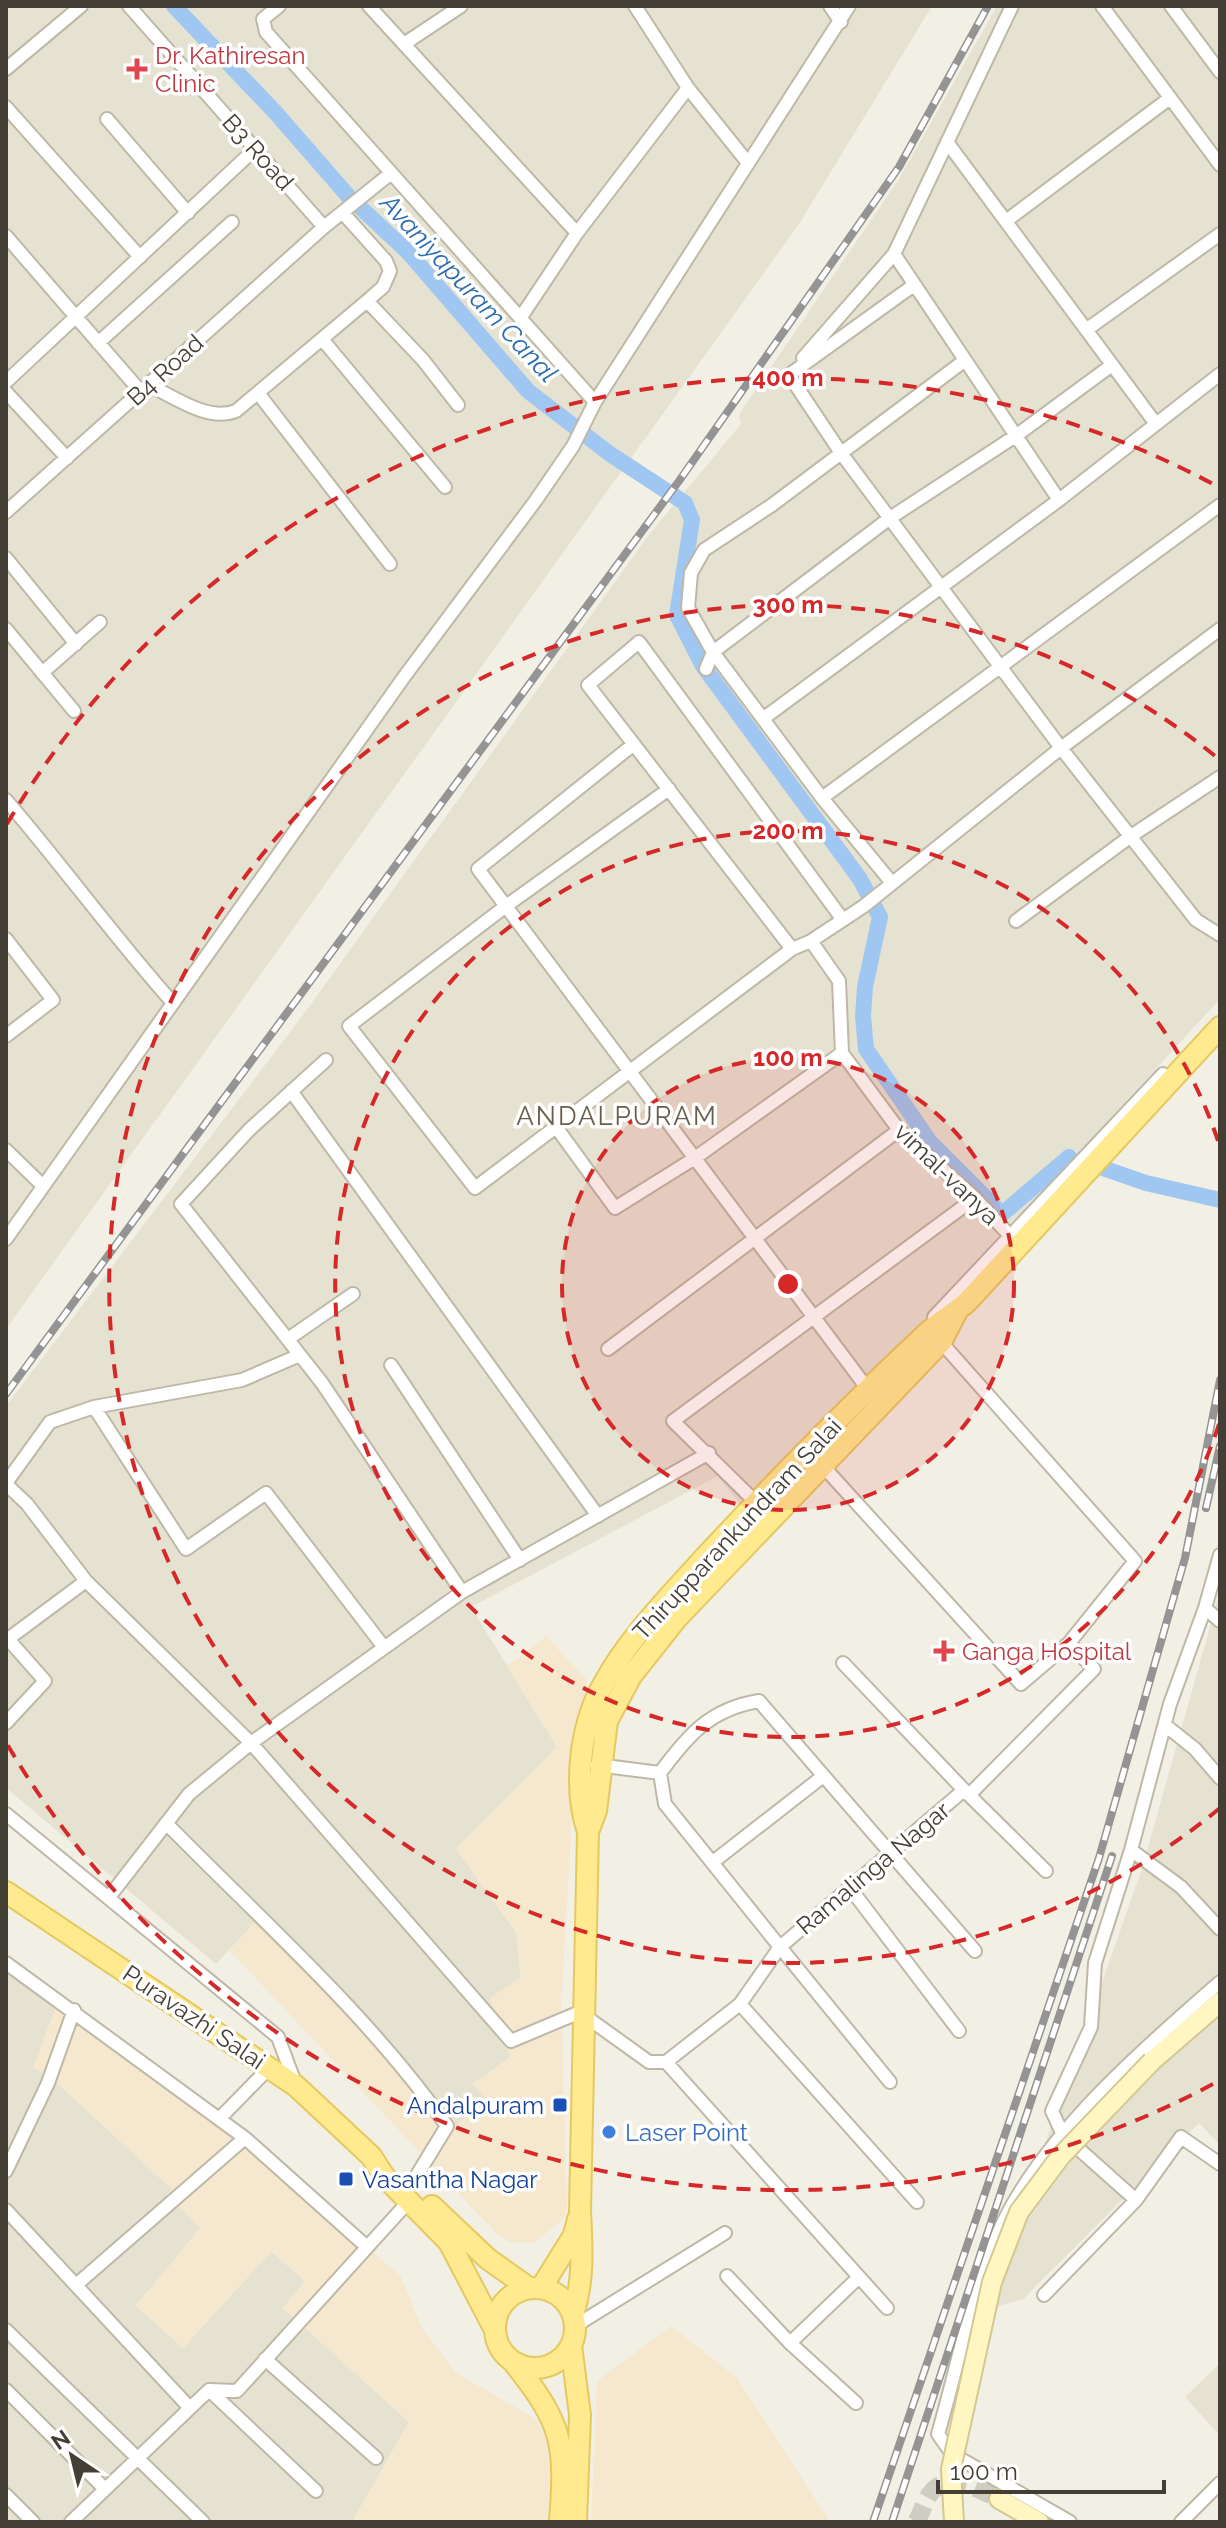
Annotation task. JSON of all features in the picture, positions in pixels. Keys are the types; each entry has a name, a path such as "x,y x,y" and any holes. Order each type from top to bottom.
{"main road":[{"name":"Thirupparankundram Salai","path":"590,1764 589,1719 602,1686 618,1660 663,1603 757,1502 874,1397 933,1338 1220,1027"},
{"name":"Thirupparankundram Salai","path":"576,2522 580,2415 573,2329 581,2291 588,1832 581,1811 590,1764 607,1721 631,1676 676,1619 822,1465 874,1397"},
{"name":"Puravazhi Salai","path":"6,1892 296,2086 371,2156 384,2176 410,2193 476,2248 535,2288"},
{"name":"Puravazhi Salai","path":"410,2193 449,2242 495,2330"},
{"name":"Thirupparankundram Salai","path":"535,2288 574,2235 580,2211"},
{"path":"514,2363 540,2368 563,2356 573,2329 561,2297 535,2288 508,2298 500,2308 495,2330 497,2343 547,2404 558,2432 563,2483 560,2522"}],"street":[{"path":"6,69 81,6"},
{"name":"B3 Road","path":"129,6 324,227"},
{"path":"279,6 263,19 266,32 595,402"},
{"path":"369,6 577,233"},
{"path":"404,44 461,6"},
{"path":"635,6 688,88 748,163"},
{"path":"830,6 841,22"},
{"path":"6,1239 573,446 595,402 849,6"},
{"path":"789,375 894,254 1012,6"},
{"path":"1102,6 1220,165"},
{"path":"1171,6 1220,72"},
{"path":"521,317 577,233 688,88"},
{"path":"1006,221 1170,98"},
{"path":"6,107 140,257"},
{"path":"107,119 188,213"},
{"path":"947,142 1156,424"},
{"path":"6,382 255,149"},
{"name":"B4 Road","path":"6,512 324,227 390,174"},
{"path":"6,236 98,343 145,388 210,414 225,416 258,393 383,287 390,271 386,261 345,212"},
{"path":"98,343 232,222"},
{"path":"1086,330 1220,234"},
{"path":"894,254 1059,500"},
{"path":"789,375 914,285"},
{"path":"367,301 423,360 458,405"},
{"path":"322,339 445,487"},
{"path":"892,883 822,798 713,652 688,608 691,573 704,550 964,361"},
{"path":"706,669 713,652 890,518 1017,435 1112,365"},
{"path":"764,718 1059,500 1220,374"},
{"path":"789,375 841,453 943,585 1061,748 1196,920 1220,935"},
{"path":"6,392 67,458"},
{"path":"258,393 390,564"},
{"path":"822,798 1220,505"},
{"path":"6,558 76,644"},
{"path":"42,673 100,622"},
{"path":"6,629 74,711"},
{"path":"669,789 506,906 349,1026 475,1188 792,949 811,941 864,906 1061,748 1220,629"},
{"path":"792,949 588,685 639,642 843,920"},
{"path":"634,744 478,869 874,1397"},
{"path":"1016,921 1131,836 1220,777"},
{"path":"6,800 57,859 106,927 173,1003"},
{"path":"556,1127 615,1208 695,1158 842,1053 839,981 811,941"},
{"path":"6,1036 53,1000 8,947"},
{"path":"822,1465 1021,1684 1069,1643 1135,1561 933,1338 928,1323 1220,1014"},
{"name":"vimal-vanya","path":"842,1053 899,1130 975,1198 1011,1237"},
{"path":"326,1060 249,1130 181,1204 300,1355 462,1592"},
{"path":"291,1091 598,1516"},
{"path":"608,1349 757,1240 899,1130"},
{"path":"6,1150 43,1186"},
{"path":"773,1519 673,1421 975,1198"},
{"path":"288,1339 353,1294"},
{"path":"300,1355 242,1380 94,1407 50,1422 6,1484 27,1504 86,1581 251,1743 511,2041 585,2013 649,2062 666,2062 740,2004 780,1947 890,2082"},
{"path":"391,1365 520,1560"},
{"path":"94,1407 186,1549 266,1493 383,1646"},
{"path":"109,1897 189,1794 251,1743 462,1592 709,1453"},
{"path":"1136,2200 1063,2135 1052,2111 1091,2027 1095,1963 1131,1850 1165,1725 1220,1555"},
{"path":"6,1723 45,1681 8,1639 86,1581"},
{"path":"1205,1608 1220,1621"},
{"name":"Ramalinga Nagar","path":"660,1773 665,1804 780,1947 966,1793 1094,1669 1069,1643"},
{"path":"843,1663 966,1793 1046,1871"},
{"path":"590,1764 660,1773 689,1734 730,1705 759,1701 975,1951"},
{"path":"1165,1725 1195,1749 1220,1778"},
{"path":"713,1862 822,1777"},
{"path":"6,1814 278,2037 296,2086"},
{"path":"71,2522 136,2456 209,2390 237,2391 367,2247 410,2193 447,2126 427,2098 343,2004 166,1823"},
{"path":"1131,1850 1181,1887 1220,1929"},
{"path":"850,1888 959,2031"},
{"path":"6,1963 220,2118 367,2247"},
{"path":"1070,2522 952,2454 938,2434 993,2247 1029,2177 1063,2135 1156,2037 1220,1982"},
{"path":"954,2522 951,2469 992,2282 1019,2212 1060,2157 1152,2061 1220,2002"},
{"path":"740,2004 917,2202"},
{"path":"6,2171 11,2151 48,2083 74,2010"},
{"path":"666,2062 887,2308"},
{"path":"220,2118 270,2067"},
{"path":"1044,2295 1136,2200 1181,2137 1220,2164"},
{"path":"76,2285 245,2138"},
{"path":"6,2210 189,2407"},
{"path":"573,2329 725,2233"},
{"path":"727,2276 790,2343 856,2403"},
{"path":"790,2343 859,2277"},
{"path":"6,2330 203,2522"},
{"path":"265,2359 376,2458"},
{"path":"6,2390 104,2488"},
{"path":"209,2390 316,2491"},
{"path":"1181,2522 1220,2483"},
{"path":"6,2495 33,2522"},
{"path":"999,2499 1039,2522"},
{"path":"82,2511 93,2522"}],"shaded area":[{"path":"6,6 932,6 799,224 6,1329"},
{"path":"997,6 1220,6 1220,999 876,1373 740,1504 718,1476 471,1607 557,1747 456,1849 516,1932 521,1977 491,1999 511,2057 473,2084 487,2098 452,2130 351,2015 258,1919 216,1964 6,1788 6,1406 303,1015 648,536 741,424 739,414 899,179"},
{"path":"1220,1591 1220,2145 1199,2123 1023,2299 986,2310 1142,1869"},
{"path":"546,1636 587,1680 576,1748 561,2006 567,2210 562,2220 534,2243 510,2242 495,2232 229,1950 259,1918 452,2129 487,2098 472,2084 510,2057 490,1998 521,1977 516,1932 456,1849 557,1747 507,1666"},
{"path":"6,1967 52,1998 56,2007 53,2079 173,2190 167,2194 201,2229 136,2305 183,2348 271,2251 305,2281 283,2308 409,2422 352,2522 6,2522"},
{"path":"52,1998 172,2083 400,2275 422,2328 455,2372 537,2420 552,2451 550,2522 352,2522 409,2422 283,2308 305,2281 272,2251 183,2348 136,2306 200,2228 167,2195 172,2189 53,2079 33,2067 56,2007"},
{"path":"671,2326 737,2378 830,2522 591,2522 597,2381"},
{"path":"1220,2363 1220,2436 1185,2397"}],"waterway":[{"name":"Avaniyapuram Canal","path":"174,6 275,112 349,197 408,252 528,391 610,454 685,503 692,520 677,615 703,666 860,879 880,917 865,987 863,1016 866,1049 930,1142 1002,1214 1069,1157"},
{"name":"Avaniyapuram Canal","path":"1094,1165 1146,1183 1220,1200"}],"tunnel":[{"path":"916,2522 930,2494 945,2483 963,2484 999,2499"}],"railway":[{"path":"6,1394 679,481 899,167 988,6"},
{"path":"873,2522 1099,1858 1185,1558 1220,1380"},
{"path":"1206,1508 1220,1446"},
{"path":"892,2522 1112,1856"}],"place":[{"name":"Dr. Kathiresan Clinic","path":"137,69"},
{"name":"Ganga Hospital","path":"944,1651"},
{"name":"Andalpuram","path":"560,2105"},
{"name":"Laser Point","path":"609,2132"},
{"name":"Vasantha Nagar","path":"346,2179"}],"district":[{"name":"ANDALPURAM","path":"617,1116"}]}
